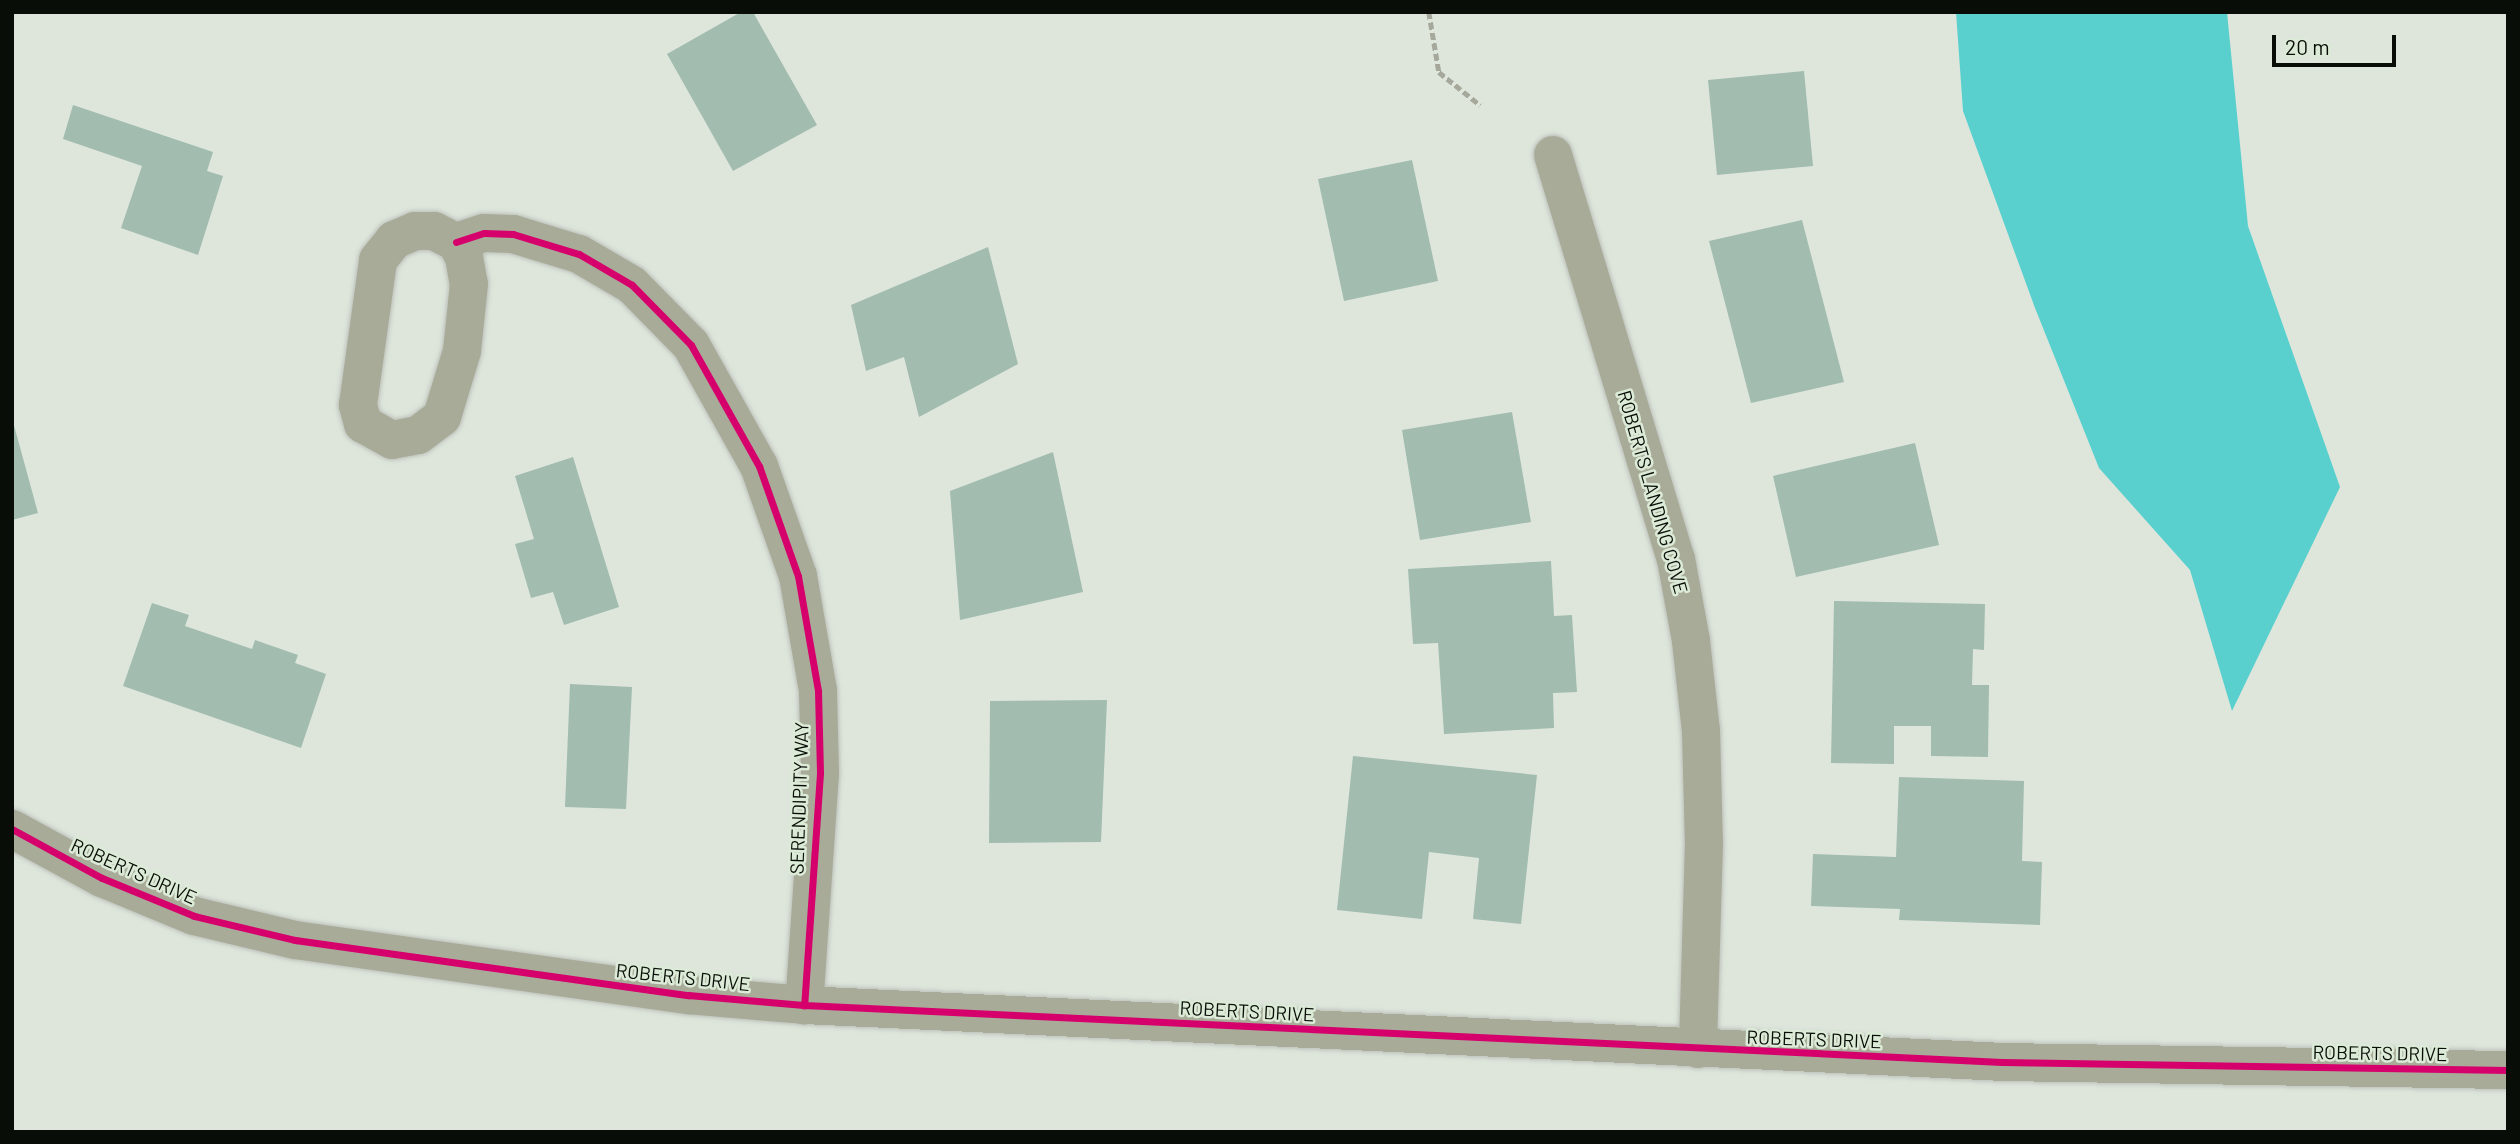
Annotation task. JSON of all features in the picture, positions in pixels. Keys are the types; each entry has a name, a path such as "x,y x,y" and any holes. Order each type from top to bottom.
{"street":[{"name":"ROBERTS LANDING COVE","path":"1553,155 1676,559 1691,641 1701,731 1703,820 1698,1049"},
{"path":"415,231 433,231 456,242 464,257 469,284 462,351 442,417 418,435 392,440 363,424 358,405 378,260 394,240 415,231"},
{"name":"SERENDIPITY WAY","path":"456,242 484,233 513,234 579,254 632,285 691,345 759,466 798,576 818,691 820,773 803,1005"},
{"name":"ROBERTS DRIVE","path":"12,829 102,878 194,916 295,940 688,995 803,1005 2015,1063 2508,1070"}],"path":[{"path":"1429,12 1439,72 1480,104"}],"water":[{"path":"1956,12 2227,12 2248,226 2340,487 2232,711 2190,570 2099,468 2035,308 1963,111"}],"building":[{"path":"741,12 753,12 817,125 733,171 667,54"},
{"path":"1804,71 1813,166 1717,175 1708,80"},
{"path":"73,105 213,152 207,171 223,176 198,255 121,228 142,166 63,139"},
{"path":"1412,160 1438,281 1344,301 1318,179"},
{"path":"1802,220 1844,382 1751,403 1709,241"},
{"path":"988,247 1018,364 919,417 904,357 866,371 851,305"},
{"path":"1512,412 1531,522 1420,540 1402,430"},
{"path":"12,418 38,513 12,520"},
{"path":"1915,443 1939,545 1796,577 1773,476"},
{"path":"1053,452 1083,592 960,620 950,491"},
{"path":"573,457 619,607 564,625 553,592 531,598 515,544 534,539 515,476"},
{"path":"1551,561 1554,616 1572,615 1577,692 1553,693 1554,728 1444,734 1438,643 1413,644 1408,569"},
{"path":"1834,601 1985,604 1984,650 1973,649 1972,685 1989,685 1988,757 1931,756 1931,726 1894,726 1894,764 1831,763"},
{"path":"152,603 189,615 185,626 252,649 255,640 298,655 295,663 326,674 301,748 123,686"},
{"path":"570,684 632,687 626,809 565,807"},
{"path":"1107,700 1101,842 989,843 990,701"},
{"path":"1353,756 1537,775 1521,924 1473,919 1479,858 1429,852 1422,919 1337,910"},
{"path":"1899,777 2024,781 2022,861 2042,862 2040,925 1899,920 1900,909 1811,906 1813,854 1896,857"}],"cycle path":[{"path":"456,242 484,233 513,234 579,254 632,285 691,345 759,466 798,576 818,691 820,773 804,1005"},
{"path":"12,829 102,878 194,916 295,940 688,995 804,1005 2002,1062 2508,1070"}]}
